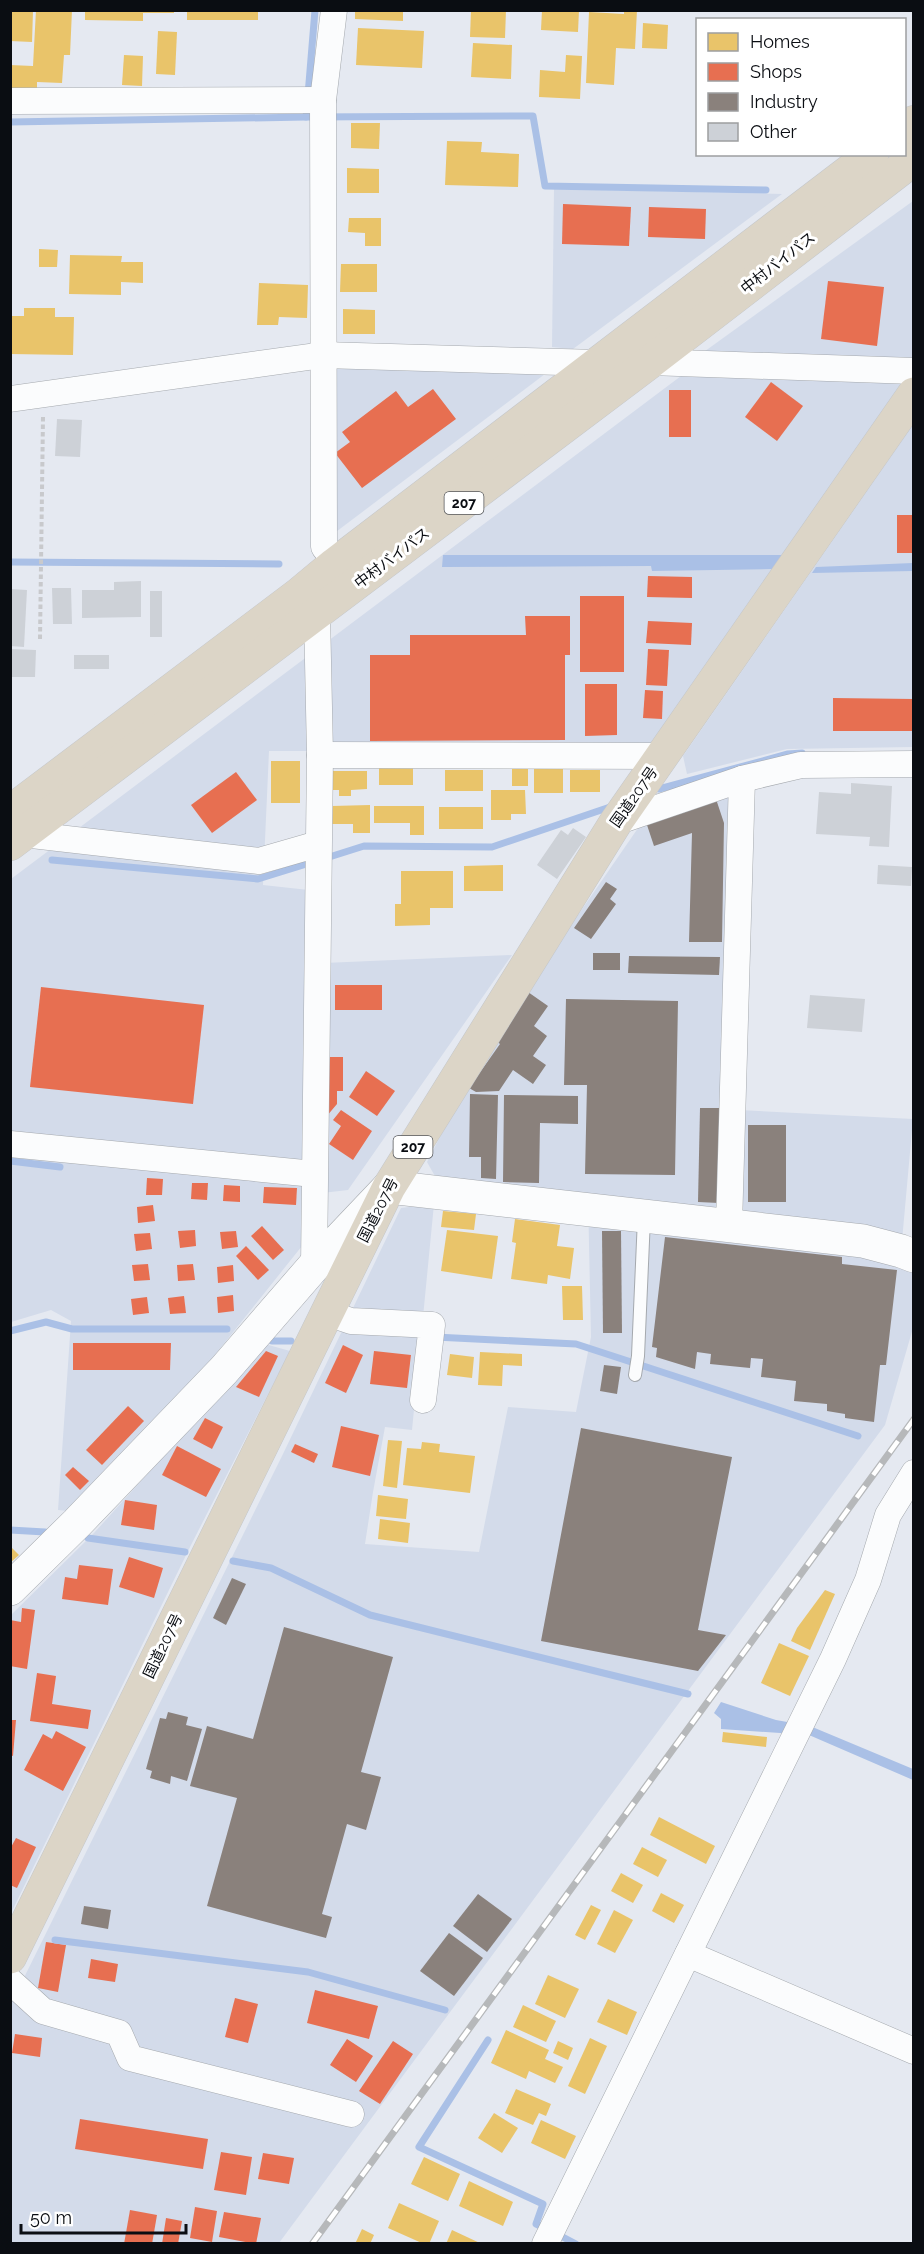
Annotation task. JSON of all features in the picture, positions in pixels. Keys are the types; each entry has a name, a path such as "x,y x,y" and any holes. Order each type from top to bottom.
{"highway":[{"name":"中村バイパス","path":"15,830 345,575 598,363 869,156"},
{"name":"中村バイパス","path":"345,575 650,362 914,159"},
{"name":"国道207号","path":"10,1957 389,1187 616,822 914,394"}],"street":[{"path":"334,10 323,111 324,547 345,575"},
{"path":"10,101 296,99 323,111"},
{"path":"10,399 323,356 598,363"},
{"path":"650,362 914,371"},
{"path":"308,604 320,755 314,1266"},
{"path":"320,755 663,756"},
{"path":"616,822 742,779 801,765 914,764"},
{"path":"729,1226 742,779"},
{"path":"15,830 259,861 318,855"},
{"path":"10,1144 314,1174"},
{"path":"10,1589 78,1523 224,1370 314,1266 389,1187 863,1241 914,1256"},
{"path":"327,1312 351,1321 432,1325 423,1400"},
{"path":"549,2236 797,1730 868,1580 888,1515 914,1473"},
{"path":"688,1954 914,2050"},
{"path":"10,1981 43,2011 119,2032 130,2058 351,2114"}],"lane":[{"path":"635,1375 638,1356 644,1216"}],"path":[{"path":"40,639 43,395"}],"shaded area":[{"path":"554,189 782,194 573,349 552,347"},
{"path":"913,201 913,361 701,354"},
{"path":"314,366 545,374 312,550"},
{"path":"681,376 903,381 647,751 269,751 263,885 327,892 324,963 512,955 348,1190 305,1195 302,1246 210,1361 68,1511 58,1510 71,1321 51,1310 11,1322 11,879"},
{"path":"913,425 913,747 787,749 687,774 683,756"},
{"path":"746,783 739,1110 913,1119 900,1263 913,1269 913,1328 885,1425 279,2243 11,2243 10,2006 282,1456 401,1208 434,1204 412,1430 385,1427 365,1544 479,1552 508,1407 576,1412 591,1337 588,1196 436,1178 427,1162 487,1047 645,818"},
{"path":"265,1344 290,1351 191,1545 11,1913 11,1615 94,1533"}],"water":[{"path":"443,555 782,555 772,569 652,571 651,566 442,567"},
{"path":"913,563 913,571 812,573 816,567"},
{"path":"721,1702 776,1720 810,1726 913,1769 913,1780 809,1735 721,1729 721,1719 714,1713"}],"building: Homes":[{"path":"10,10 33,10 32,42 10,41"},
{"path":"36,10 72,10 70,55 64,55 62,83 37,82 37,89 10,88 10,65 33,66"},
{"path":"85,10 174,10 174,13 143,13 143,21 85,20"},
{"path":"187,10 258,10 258,20 187,20"},
{"path":"355,10 403,10 403,21 355,19"},
{"path":"471,10 506,10 505,38 470,37"},
{"path":"542,10 579,10 578,32 541,30"},
{"path":"624,10 637,10 635,49 616,48 614,85 586,83 589,12 624,14"},
{"path":"643,23 668,25 667,49 642,48"},
{"path":"358,28 424,31 422,68 356,65"},
{"path":"158,31 177,32 175,75 156,74"},
{"path":"473,43 512,45 511,79 471,77"},
{"path":"124,55 143,56 142,86 122,85"},
{"path":"566,55 582,56 580,99 539,97 540,70 565,72"},
{"path":"351,123 380,123 379,149 351,148"},
{"path":"447,141 482,142 481,152 519,154 518,187 445,185"},
{"path":"347,168 379,169 379,193 347,193"},
{"path":"349,218 381,218 381,246 365,246 365,233 348,232"},
{"path":"39,249 58,250 57,267 39,267"},
{"path":"70,255 122,256 121,262 143,262 143,283 121,282 121,295 69,294"},
{"path":"341,264 377,264 377,292 340,292"},
{"path":"259,283 308,285 307,318 279,317 278,325 257,325"},
{"path":"24,308 55,308 55,317 74,317 73,355 10,354 10,316 24,316"},
{"path":"343,309 375,310 375,334 343,334"},
{"path":"271,761 300,761 300,803 271,803"},
{"path":"379,768 413,768 413,785 379,785"},
{"path":"512,768 528,768 528,786 512,786"},
{"path":"534,769 563,769 563,793 534,793"},
{"path":"445,770 483,770 483,791 445,791"},
{"path":"570,770 600,770 600,792 570,792"},
{"path":"333,771 367,771 367,789 351,790 351,796 339,796 339,790 333,790"},
{"path":"491,790 525,790 526,814 511,814 511,820 491,820"},
{"path":"370,805 370,833 353,833 353,824 332,824 332,806"},
{"path":"374,806 424,806 424,835 410,835 410,823 374,823"},
{"path":"439,807 483,807 483,829 439,829"},
{"path":"503,865 503,891 464,891 464,866"},
{"path":"401,871 453,871 453,908 430,908 430,925 395,926 395,904 401,904"},
{"path":"443,1211 476,1214 474,1230 441,1227"},
{"path":"515,1219 560,1225 557,1246 574,1248 570,1279 548,1275 547,1284 511,1279 516,1243 512,1242"},
{"path":"447,1230 498,1236 492,1279 441,1271"},
{"path":"562,1286 582,1286 583,1320 563,1320"},
{"path":"480,1352 522,1354 522,1366 503,1365 502,1386 478,1385"},
{"path":"450,1354 474,1357 472,1378 447,1375"},
{"path":"388,1440 402,1441 397,1488 383,1486"},
{"path":"422,1442 440,1444 439,1452 475,1456 470,1493 403,1485 407,1448 421,1449"},
{"path":"378,1495 408,1499 406,1519 376,1516"},
{"path":"380,1519 410,1523 408,1543 378,1539"},
{"path":"10,1546 19,1555 10,1563"},
{"path":"825,1590 835,1594 810,1650 791,1641 797,1628"},
{"path":"779,1643 809,1656 790,1696 761,1683"},
{"path":"723,1732 767,1737 766,1747 722,1742"},
{"path":"659,1817 715,1846 706,1864 650,1835"},
{"path":"642,1847 667,1860 658,1877 633,1864"},
{"path":"621,1873 643,1885 633,1903 611,1891"},
{"path":"661,1893 684,1905 674,1923 652,1911"},
{"path":"591,1905 601,1910 585,1940 575,1935"},
{"path":"614,1910 633,1920 615,1953 597,1944"},
{"path":"548,1975 579,1989 565,2018 535,2004"},
{"path":"608,1999 637,2012 627,2035 597,2022"},
{"path":"523,2005 556,2021 546,2042 513,2027"},
{"path":"506,2030 549,2050 545,2059 563,2067 555,2083 529,2071 526,2079 491,2063"},
{"path":"590,2038 607,2046 585,2094 568,2086"},
{"path":"558,2041 573,2048 568,2060 553,2053"},
{"path":"516,2089 551,2104 546,2116 539,2113 533,2125 505,2113"},
{"path":"494,2113 518,2128 502,2153 478,2138"},
{"path":"541,2120 576,2136 565,2159 531,2143"},
{"path":"424,2157 460,2174 448,2201 411,2184"},
{"path":"469,2181 513,2202 503,2226 459,2206"},
{"path":"399,2203 439,2221 429,2244 424,2244 388,2228"},
{"path":"362,2229 374,2235 370,2244 355,2244"},
{"path":"452,2230 482,2244 446,2244"}],"building: Shops":[{"path":"563,204 631,207 629,246 562,244"},
{"path":"649,207 706,209 705,239 648,237"},
{"path":"828,281 884,287 877,346 821,339"},
{"path":"771,382 803,406 777,441 745,417"},
{"path":"433,389 456,419 362,488 335,453 350,442 342,432 396,391 408,407"},
{"path":"669,390 691,390 691,437 669,437"},
{"path":"897,515 914,515 914,553 897,553"},
{"path":"648,576 692,577 692,598 647,597"},
{"path":"580,596 624,596 624,672 580,672"},
{"path":"525,616 570,616 570,655 565,655 565,740 370,741 370,655 410,655 410,635 526,635"},
{"path":"648,621 692,623 691,645 646,643"},
{"path":"648,649 669,650 667,686 646,685"},
{"path":"585,684 617,684 617,735 585,736"},
{"path":"645,690 663,691 662,719 643,718"},
{"path":"833,698 914,699 914,731 833,731"},
{"path":"236,772 257,800 212,833 191,805"},
{"path":"335,985 382,985 382,1010 335,1010"},
{"path":"41,987 204,1005 193,1104 30,1087"},
{"path":"326,1057 343,1057 343,1091 337,1091 337,1104 326,1117"},
{"path":"366,1071 395,1091 377,1116 349,1097"},
{"path":"341,1110 372,1131 353,1160 329,1144 341,1126 333,1120"},
{"path":"147,1178 163,1179 162,1195 146,1195"},
{"path":"192,1183 208,1183 207,1200 191,1199"},
{"path":"224,1185 240,1186 240,1202 223,1201"},
{"path":"264,1187 297,1188 296,1205 263,1203"},
{"path":"153,1205 155,1221 138,1223 137,1207"},
{"path":"262,1226 284,1250 273,1260 251,1236"},
{"path":"195,1230 196,1246 180,1248 178,1231"},
{"path":"236,1231 238,1247 222,1249 220,1232"},
{"path":"150,1233 152,1249 136,1251 134,1234"},
{"path":"246,1246 269,1270 258,1280 236,1256"},
{"path":"148,1264 150,1280 134,1281 132,1265"},
{"path":"193,1264 195,1280 178,1281 177,1265"},
{"path":"233,1265 234,1281 218,1283 217,1267"},
{"path":"233,1295 234,1311 218,1313 217,1297"},
{"path":"184,1296 186,1313 170,1314 168,1298"},
{"path":"147,1297 149,1313 133,1315 131,1299"},
{"path":"73,1343 171,1343 170,1370 73,1370"},
{"path":"343,1345 363,1355 346,1393 325,1383"},
{"path":"266,1351 278,1356 259,1397 236,1387"},
{"path":"374,1351 411,1355 407,1388 370,1384"},
{"path":"128,1406 144,1421 102,1465 86,1450"},
{"path":"205,1418 223,1427 212,1449 193,1439"},
{"path":"341,1426 379,1435 370,1476 332,1467"},
{"path":"295,1444 318,1454 314,1463 291,1452"},
{"path":"177,1446 221,1469 206,1497 162,1475"},
{"path":"73,1467 89,1481 80,1490 65,1475"},
{"path":"125,1500 157,1505 154,1530 121,1525"},
{"path":"129,1557 163,1568 154,1598 119,1587"},
{"path":"79,1565 113,1569 108,1605 62,1599 65,1577 77,1579"},
{"path":"22,1608 35,1610 27,1669 10,1666 10,1620 21,1622"},
{"path":"37,1673 56,1676 52,1704 91,1710 88,1729 30,1721"},
{"path":"10,1720 16,1720 13,1756 10,1755"},
{"path":"56,1731 86,1747 63,1791 24,1770 43,1734 52,1739"},
{"path":"16,1838 36,1847 17,1888 10,1885 10,1849"},
{"path":"46,1942 66,1945 58,1992 38,1988"},
{"path":"91,1959 118,1964 115,1982 88,1978"},
{"path":"315,1990 378,2006 369,2039 307,2023"},
{"path":"235,1998 258,2004 248,2043 225,2037"},
{"path":"15,2034 42,2038 40,2057 12,2053"},
{"path":"347,2039 373,2056 356,2082 330,2065"},
{"path":"393,2041 413,2054 380,2104 359,2091"},
{"path":"80,2119 208,2139 203,2169 75,2149"},
{"path":"221,2152 252,2157 246,2195 214,2190"},
{"path":"263,2153 294,2158 289,2184 258,2179"},
{"path":"195,2207 217,2211 212,2242 190,2238"},
{"path":"130,2210 157,2215 152,2244 124,2244"},
{"path":"224,2212 261,2218 256,2244 219,2237"},
{"path":"166,2218 182,2221 178,2244 162,2244"}],"building: Industry":[{"path":"716,799 724,823 722,942 689,942 692,833 654,846 646,822"},
{"path":"606,882 617,889 610,899 616,904 591,939 574,928"},
{"path":"593,953 620,953 620,970 593,970"},
{"path":"629,956 720,957 719,975 628,973"},
{"path":"528,992 548,1006 534,1026 547,1036 533,1056 546,1065 533,1084 513,1070 499,1091 476,1092 469,1088 500,1044 495,1040"},
{"path":"566,999 678,1001 675,1175 585,1174 587,1085 564,1085"},
{"path":"470,1094 498,1095 496,1179 481,1178 481,1157 469,1157"},
{"path":"504,1095 578,1096 578,1124 540,1123 539,1183 503,1182"},
{"path":"700,1108 721,1108 719,1203 698,1202"},
{"path":"748,1125 786,1125 786,1202 748,1202"},
{"path":"602,1231 621,1231 622,1333 603,1333"},
{"path":"665,1237 842,1257 842,1264 897,1270 886,1365 880,1365 874,1422 845,1418 845,1414 827,1411 827,1404 794,1401 796,1381 761,1377 763,1359 751,1358 750,1368 710,1364 711,1354 697,1352 695,1369 656,1357 657,1348 652,1347"},
{"path":"604,1365 621,1367 617,1394 600,1391"},
{"path":"581,1428 732,1457 698,1630 726,1635 698,1671 541,1641"},
{"path":"232,1578 246,1584 226,1625 213,1618"},
{"path":"284,1627 393,1657 361,1772 381,1777 366,1830 347,1824 322,1914 332,1917 326,1938 207,1906 237,1798 190,1786 207,1726 253,1739"},
{"path":"168,1712 188,1717 186,1725 202,1729 187,1781 171,1776 170,1784 150,1778 152,1771 146,1769 160,1718 166,1719"},
{"path":"478,1894 512,1919 487,1952 453,1926"},
{"path":"84,1906 111,1910 108,1929 81,1924"},
{"path":"449,1933 483,1958 454,1996 420,1971"}],"building: Other":[{"path":"57,419 82,420 80,457 55,456"},
{"path":"141,581 141,617 82,618 82,590 114,590 114,582"},
{"path":"52,588 71,588 72,624 53,624"},
{"path":"10,589 27,590 24,647 10,646"},
{"path":"150,591 162,591 162,637 150,637"},
{"path":"10,649 36,650 35,677 10,677"},
{"path":"74,655 109,655 109,669 74,669"},
{"path":"851,783 892,786 889,847 869,846 870,837 816,834 819,792 851,794"},
{"path":"573,828 586,837 557,879 537,865 561,830 568,835"},
{"path":"878,865 912,867 911,886 877,884"},
{"path":"810,995 865,999 862,1032 807,1028"}],"waterway":[{"path":"308,95 315,10"},
{"path":"10,122 306,117 306,115"},
{"path":"306,117 533,116 545,186 766,190"},
{"path":"10,562 279,564"},
{"path":"659,789 788,754 802,753"},
{"path":"323,859 364,846 492,847 613,806"},
{"path":"52,860 258,879 313,862"},
{"path":"10,1161 60,1167"},
{"path":"10,1331 46,1322 72,1329 227,1329"},
{"path":"435,1337 576,1344 858,1436"},
{"path":"272,1341 291,1341"},
{"path":"10,1530 45,1532"},
{"path":"88,1538 185,1552"},
{"path":"233,1561 271,1568 370,1615 688,1694"},
{"path":"55,1940 308,1972 445,2010"},
{"path":"488,2040 419,2147 543,2204 536,2224 547,2229"},
{"path":"557,2234 576,2244"}],"railway":[{"path":"312,2244 914,1419"}]}
